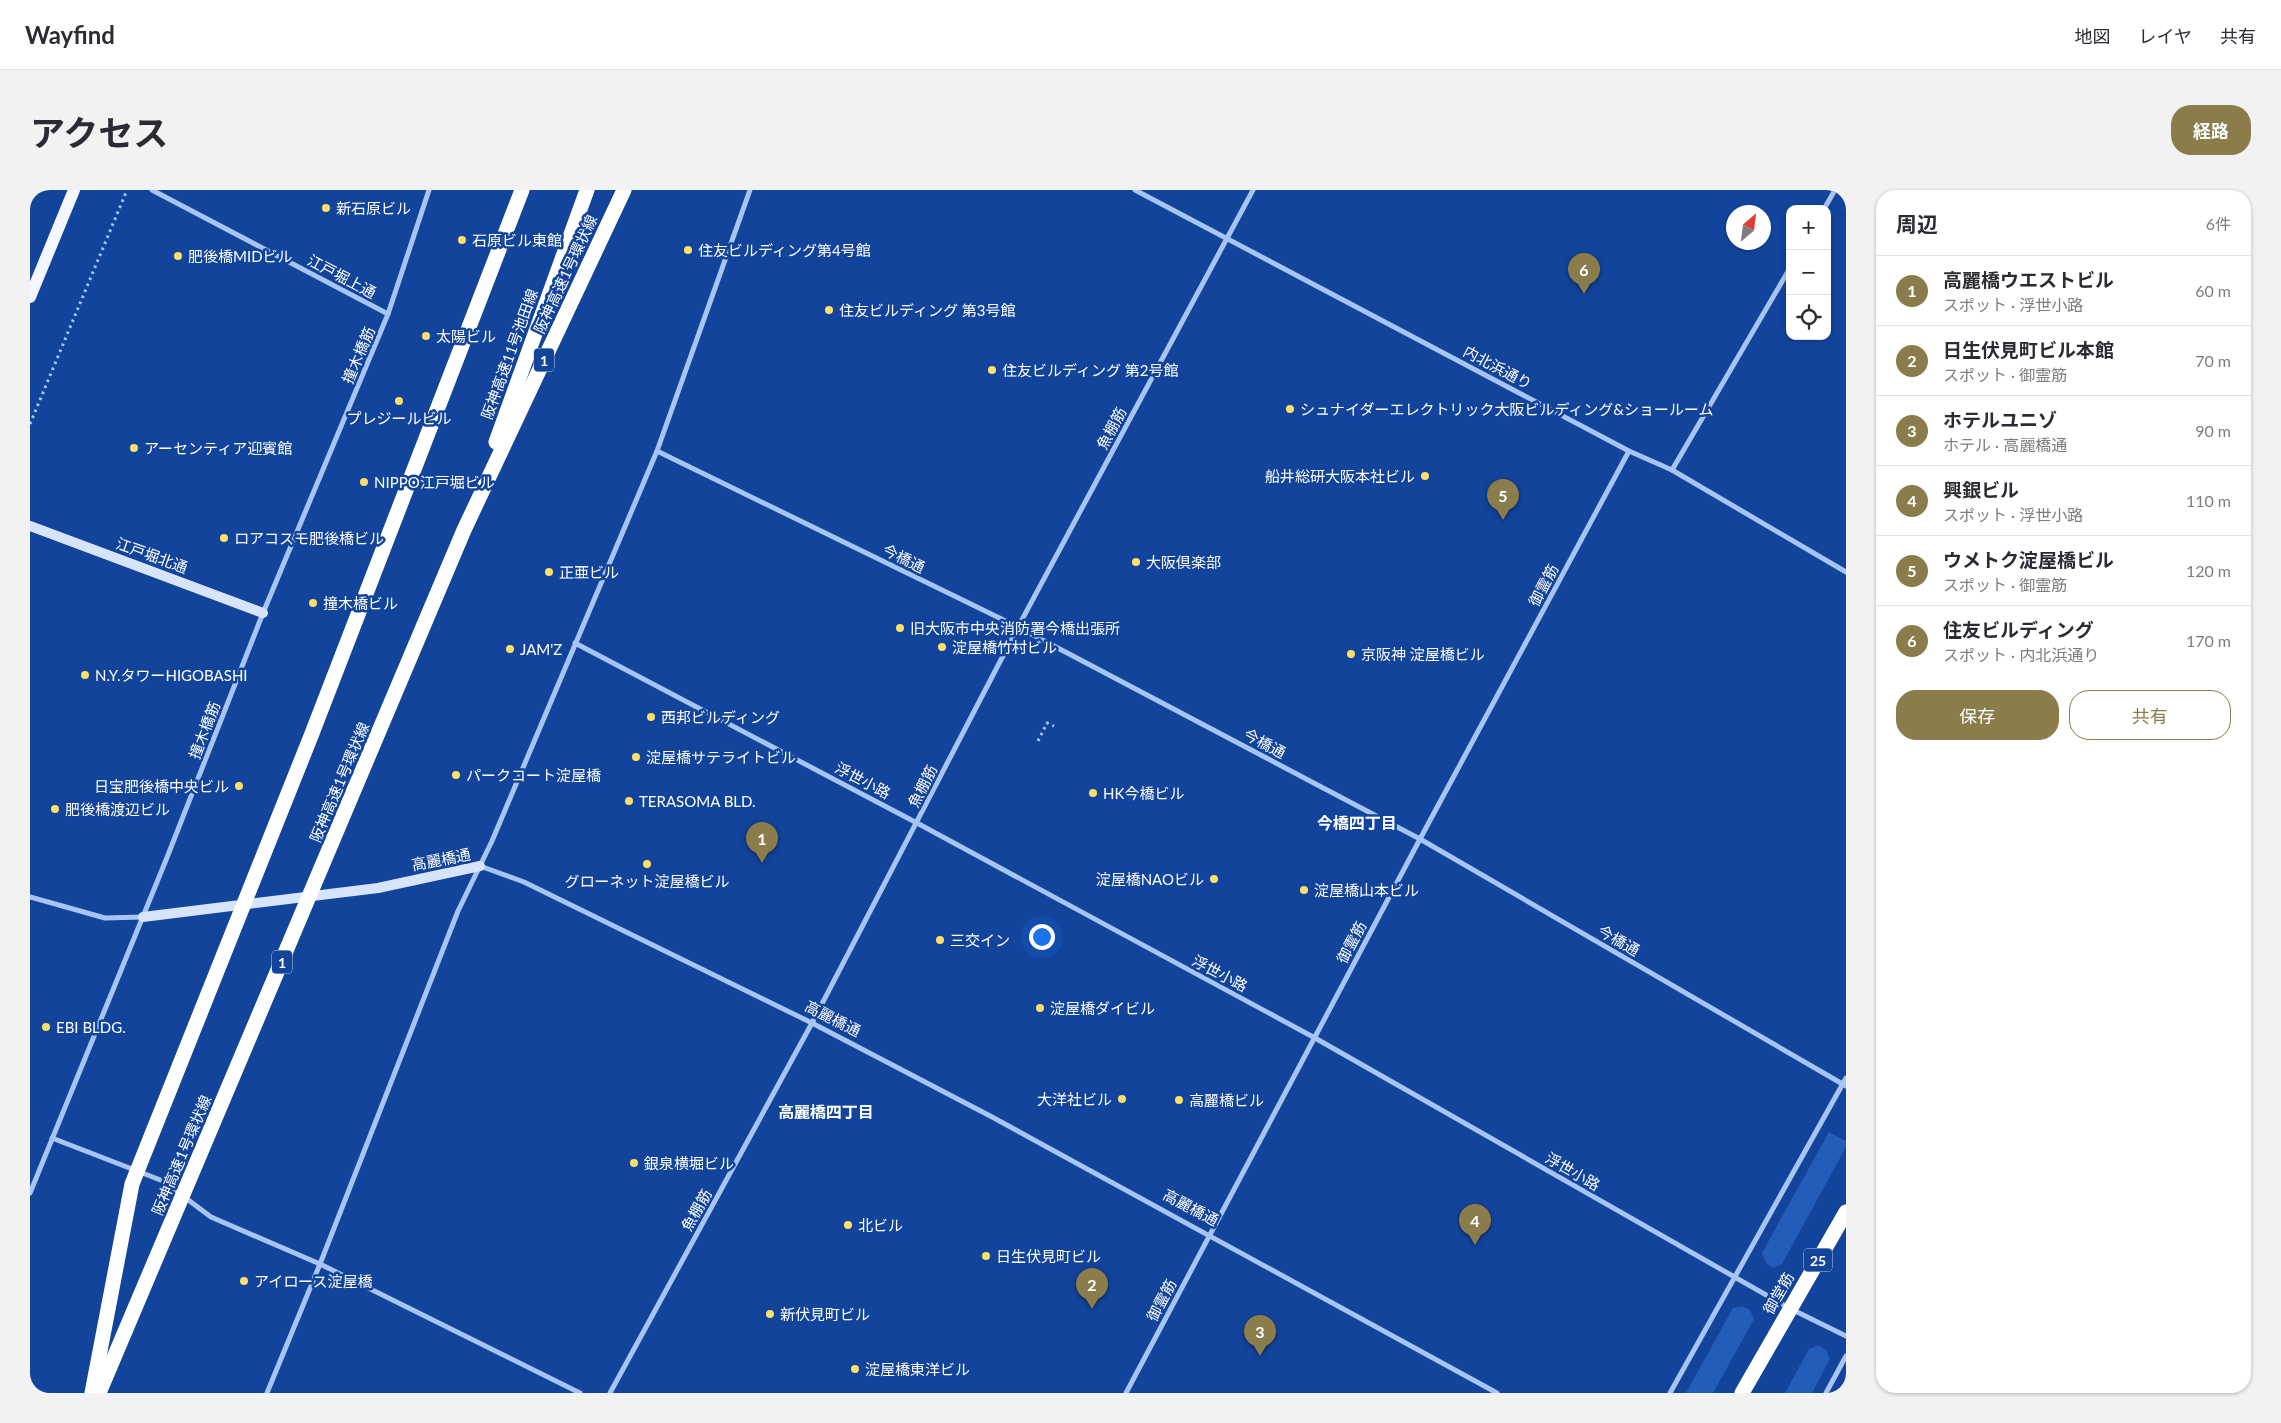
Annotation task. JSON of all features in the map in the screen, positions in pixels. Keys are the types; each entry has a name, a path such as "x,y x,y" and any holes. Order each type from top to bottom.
{"highway":[{"path":"92,1393 132,1184 308,746 522,190"},
{"name":"阪神高速11号池田線","path":"464,530 587,190"},
{"name":"阪神高速1号環状線","path":"99,1393 464,530 624,190"},
{"name":"御堂筋","path":"1742,1393 1789,1308 1846,1212"}],"main road":[{"path":"30,297 74,190"}],"street":[{"name":"江戸堀上通","path":"152,190 388,314"},
{"name":"撞木橋筋","path":"30,1193 263,613 388,314 429,190"},
{"path":"266,1393 320,1264 458,911 480,866 657,451 750,190"},
{"name":"内北浜通り","path":"1135,190 1629,451 1672,470 1846,572"},
{"name":"魚棚筋","path":"610,1393 812,1023 1018,627 1253,190"},
{"path":"1826,205 1835,190"},
{"path":"1672,470 1786,275"},
{"name":"今橋通","path":"657,451 1018,627 1420,839 1844,1085"},
{"name":"御霊筋","path":"1126,1393 1420,839 1629,451"},
{"name":"江戸堀北通","path":"30,526 263,613"},
{"name":"浮世小路","path":"575,643 917,822 1315,1038 1789,1308 1846,1336"},
{"name":"高麗橋通","path":"30,897 105,918 142,917 378,888 480,866 524,882 812,1023 1210,1234 1497,1393"},
{"path":"1670,1393 1734,1276 1844,1085 1846,1078"},
{"path":"52,1138 163,1181 211,1217 320,1264 580,1393"},
{"path":"1826,1393 1846,1356"}],"path":[{"path":"30,424 127,190"},
{"path":"1038,741 1047,723 1054,726"}],"shaded area":[{"path":"1829,1132 1846,1141 1846,1147 1782,1264 1773,1268 1766,1263 1762,1253"},
{"path":"1742,1306 1750,1310 1754,1319 1713,1393 1686,1393 1733,1308"},
{"path":"1818,1345 1826,1350 1830,1359 1812,1393 1785,1393 1809,1349"}],"place":[{"name":"新石原ビル","path":"326,208"},
{"name":"石原ビル東館","path":"462,240"},
{"name":"住友ビルディング第4号館","path":"688,250"},
{"name":"肥後橋MIDビル","path":"178,256"},
{"name":"住友ビルディング","path":"1584,294"},
{"name":"住友ビルディング 第3号館","path":"829,310"},
{"name":"太陽ビル","path":"426,336"},
{"name":"住友ビルディング 第2号館","path":"992,370"},
{"name":"プレジールビル","path":"399,401"},
{"name":"シュナイダーエレクトリック大阪ビルディング&ショールーム","path":"1290,409"},
{"name":"アーセンティア迎賓館","path":"134,448"},
{"name":"船井総研大阪本社ビル","path":"1425,476"},
{"name":"NIPPO江戸堀ビル","path":"364,482"},
{"name":"ウメトク淀屋橋ビル","path":"1503,520"},
{"name":"ロアコスモ肥後橋ビル","path":"224,538"},
{"name":"大阪倶楽部","path":"1136,562"},
{"name":"正亜ビル","path":"549,572"},
{"name":"撞木橋ビル","path":"313,603"},
{"name":"旧大阪市中央消防署今橋出張所","path":"900,628"},
{"name":"淀屋橋竹村ビル","path":"942,647"},
{"name":"JAM'Z","path":"510,649"},
{"name":"京阪神 淀屋橋ビル","path":"1351,654"},
{"name":"N.Y.タワーHIGOBASHI","path":"85,675"},
{"name":"西邦ビルディング","path":"651,717"},
{"name":"淀屋橋サテライトビル","path":"636,757"},
{"name":"パークコート淀屋橋","path":"456,775"},
{"name":"日宝肥後橋中央ビル","path":"239,786"},
{"name":"HK今橋ビル","path":"1093,793"},
{"name":"TERASOMA BLD.","path":"629,801"},
{"name":"肥後橋渡辺ビル","path":"55,809"},
{"name":"高麗橋ウエストビル","path":"762,863"},
{"name":"グローネット淀屋橋ビル","path":"647,864"},
{"name":"淀屋橋NAOビル","path":"1214,879"},
{"name":"淀屋橋山本ビル","path":"1304,890"},
{"name":"三交イン","path":"940,940"},
{"name":"淀屋橋ダイビル","path":"1040,1008"},
{"name":"EBI BLDG.","path":"46,1027"},
{"name":"大洋社ビル","path":"1122,1099"},
{"name":"高麗橋ビル","path":"1179,1100"},
{"name":"銀泉横堀ビル","path":"634,1163"},
{"name":"北ビル","path":"848,1225"},
{"name":"興銀ビル","path":"1475,1245"},
{"name":"日生伏見町ビル","path":"986,1256"},
{"name":"アイロース淀屋橋","path":"244,1281"},
{"name":"日生伏見町ビル本館","path":"1092,1309"},
{"name":"新伏見町ビル","path":"770,1314"},
{"name":"ホテルユニゾ","path":"1260,1356"},
{"name":"淀屋橋東洋ビル","path":"855,1369"}],"district":[{"name":"今橋四丁目","path":"1357,822"},
{"name":"高麗橋四丁目","path":"826,1111"}]}
